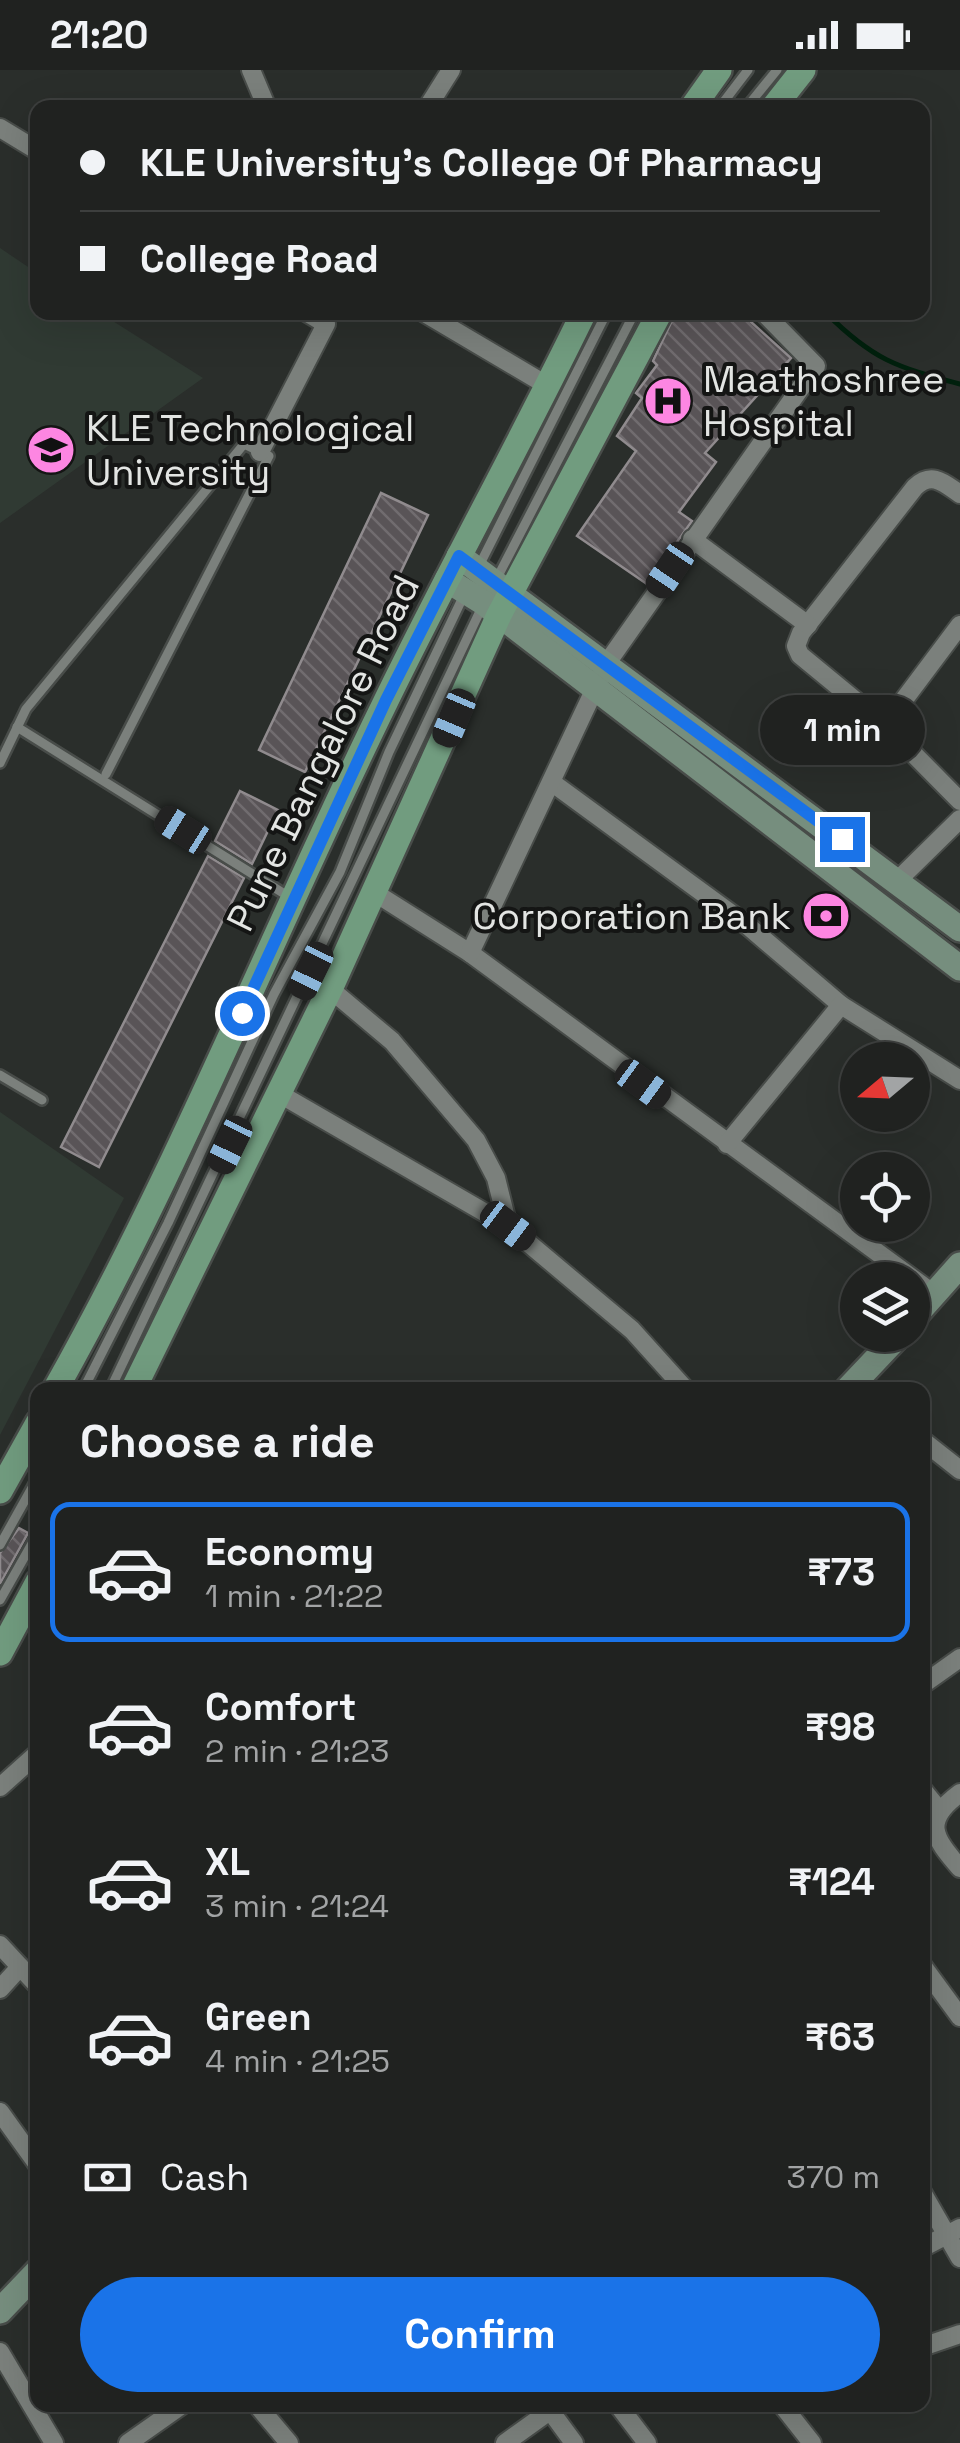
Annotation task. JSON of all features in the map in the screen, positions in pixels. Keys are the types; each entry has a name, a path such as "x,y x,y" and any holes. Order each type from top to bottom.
{"main road":[{"path":"698,100 719,70"},
{"path":"780,100 804,70"},
{"name":"Pune Bangalore Road","path":"137,1382 330,989 372,890 548,386 580,320"},
{"name":"Pune Bangalore Road","path":"60,1382 153,1204 293,899 480,586 655,320"},
{"path":"480,586 607,663 960,929"},
{"path":"480,586 594,692 960,968"},
{"path":"930,1299 960,1265"},
{"path":"858,1382 884,1352"},
{"path":"0,1492 30,1438"},
{"path":"0,1653 30,1597"},
{"path":"0,2311 30,2279"}],"street":[{"path":"250,70 263,100"},
{"path":"431,100 442,74"},
{"path":"0,128 30,146"},
{"path":"260,452 327,320"},
{"path":"437,320 548,386"},
{"path":"470,953 554,784 607,663 816,366 772,320"},
{"path":"960,494 939,479 922,481 797,639 800,655 886,725 960,801"},
{"path":"692,539 808,625"},
{"path":"886,725 960,624"},
{"path":"554,784 748,926 841,1005 960,1080"},
{"path":"898,880 960,819"},
{"path":"372,890 470,953 934,1294"},
{"path":"330,989 392,1041 476,1140 496,1178 508,1226"},
{"path":"728,1144 841,1005"},
{"path":"278,1094 508,1226 632,1330 679,1382"},
{"path":"930,1444 956,1459"},
{"path":"930,1679 960,1658"},
{"path":"0,1788 30,1760"},
{"path":"960,1794 940,1810 934,1826 939,1844 960,1868"},
{"path":"930,1798 940,1810"},
{"path":"0,1945 30,1975"},
{"path":"930,1975 960,2017"},
{"path":"0,1989 30,1976"},
{"path":"0,2112 30,2154"},
{"path":"930,2202 954,2232 960,2258"},
{"path":"930,2244 954,2232"},
{"path":"930,2344 960,2334"},
{"path":"0,2352 30,2403"},
{"path":"36,2412 54,2443"},
{"path":"128,2443 172,2412"},
{"path":"262,2412 289,2443"},
{"path":"504,2443 544,2412"},
{"path":"554,2412 574,2443"},
{"path":"624,2412 648,2443"},
{"path":"788,2412 812,2443"}],"lane":[{"path":"725,100 748,70"},
{"path":"753,100 777,70"},
{"path":"114,1382 603,320"},
{"path":"87,1382 168,1223 274,994 340,872 388,752 631,320"},
{"path":"0,764 26,709 244,444 269,456 106,774"},
{"path":"18,727 293,899"},
{"path":"0,1075 42,1100"},
{"path":"0,1545 30,1491"},
{"path":"0,1600 30,1546"}],"shaded area":[{"name":"KLE Technological University","path":"0,248 30,268 30,320 111,320 203,378 0,523"},
{"path":"0,1112 124,1198 0,1435"}],"building":[{"path":"672,320 749,320 791,358 705,453 716,462 679,512 692,521 647,584 577,536 636,451 617,436 642,398 636,393 657,365 653,361"},
{"path":"381,493 428,515 305,772 259,750"},
{"path":"240,791 278,810 252,864 215,841"},
{"path":"208,856 244,878 99,1167 61,1147"},
{"path":"19,1528 28,1533 0,1584 0,1553"}],"waterway":[{"path":"834,320 886,360 960,384"}],"place":[{"name":"Maathoshree Hospital","path":"668,401"},
{"name":"KLE Technological University","path":"51,450"},
{"name":"Corporation Bank","path":"826,916"}],"route":[{"path":"242,1013 386,700 459,556 842,839"}]}
